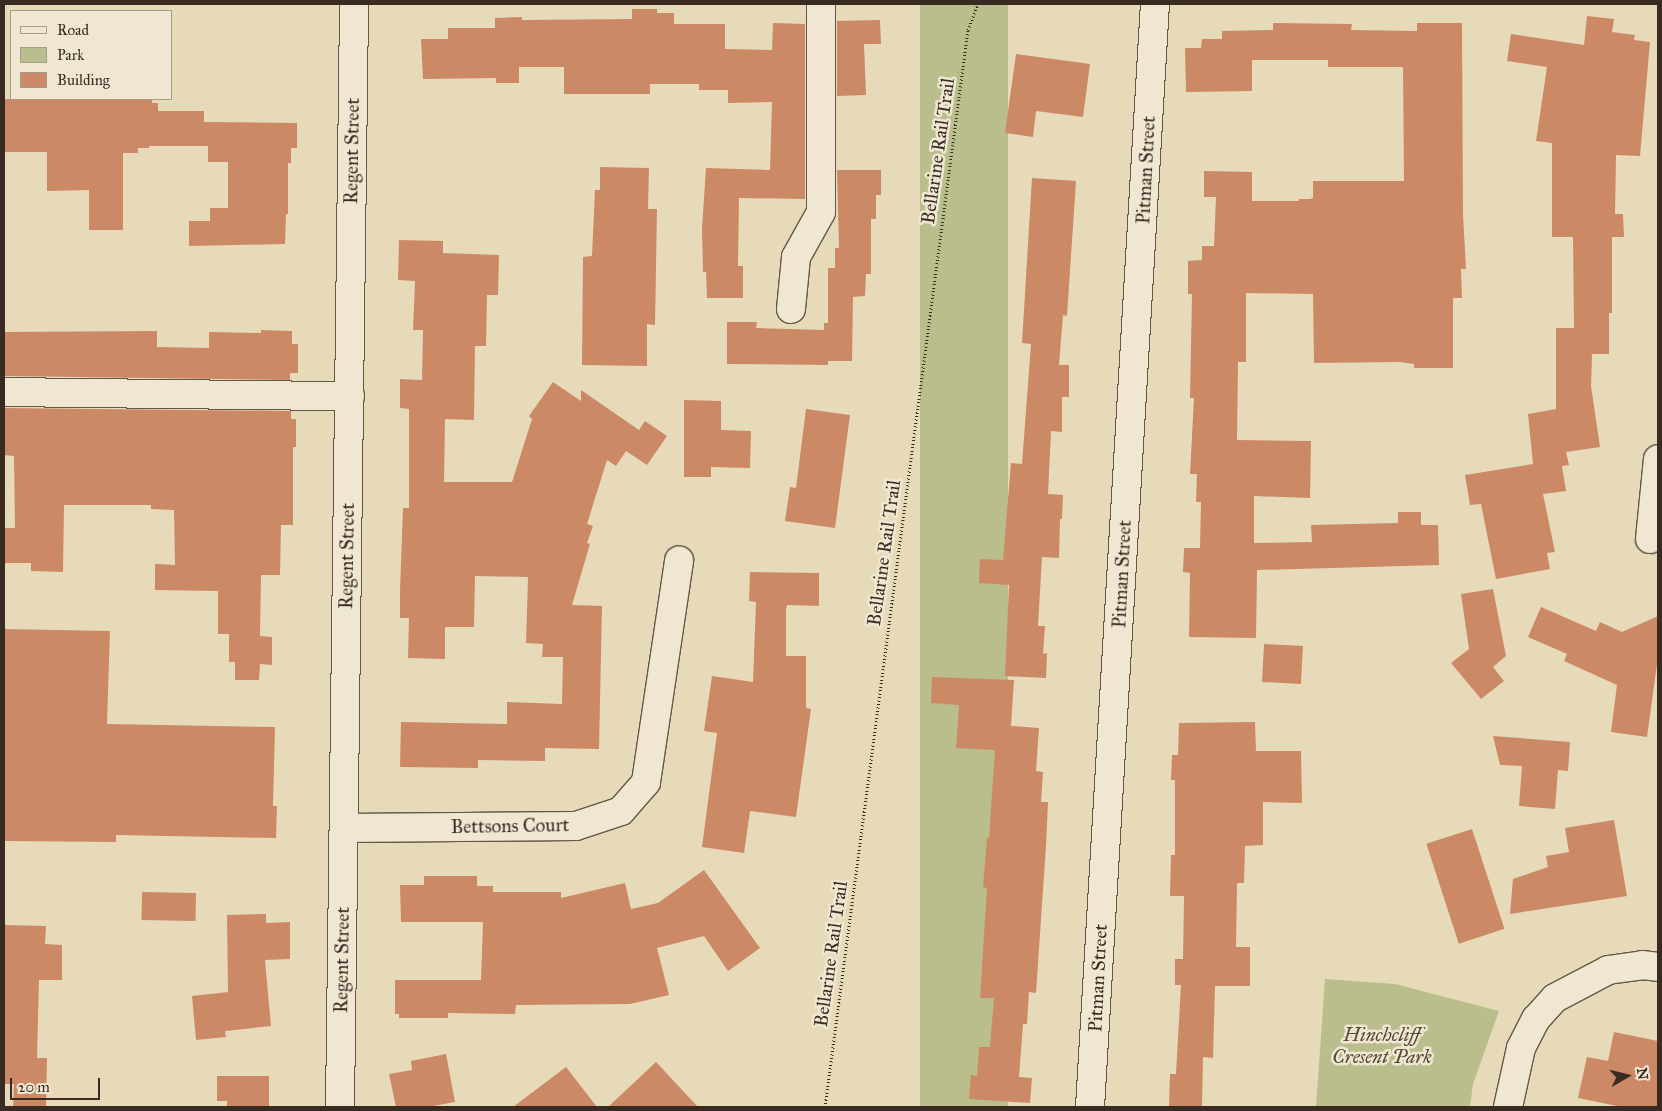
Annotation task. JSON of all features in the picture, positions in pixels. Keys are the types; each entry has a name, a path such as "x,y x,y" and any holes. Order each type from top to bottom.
{"street":[{"name":"Regent Street","path":"340,1107 354,4"},
{"path":"791,309 796,257 821,212 821,4"},
{"name":"Pitman Street","path":"1147,4 1153,41"},
{"name":"Pitman Street","path":"1090,1107 1156,4"},
{"path":"4,392 350,396"},
{"path":"1650,539 1658,459"},
{"name":"Bettsons Court","path":"344,828 576,826 621,811 646,782 679,560"},
{"path":"1508,1107 1521,1048 1536,1019 1555,998 1608,970 1642,965 1658,967"}],"path":[{"name":"Bellarine Rail Trail","path":"825,1107 966,39 970,20 978,4"}],"green space":[{"path":"920,4 1008,4 1008,1107 920,1107"},
{"name":"Hinchcliff Cresent Park","path":"1325,979 1395,984 1499,1011 1473,1084 1470,1107 1316,1107"}],"building":[{"path":"632,9 657,9 657,13 674,13 674,24 725,24 725,49 772,50 773,23 805,24 805,199 739,198 738,266 743,266 743,298 707,298 706,272 703,272 702,228 706,168 770,170 772,102 728,103 728,90 699,90 699,84 650,84 650,94 564,94 564,67 519,67 519,83 496,83 496,78 423,79 421,39 448,39 448,28 495,28 495,18 522,17 522,20 632,19"},
{"path":"1587,16 1614,19 1612,32 1635,35 1634,40 1650,42 1640,156 1616,155 1615,214 1623,214 1624,237 1612,237 1612,313 1609,313 1609,354 1592,354 1591,386 1600,447 1566,452 1569,465 1562,466 1566,491 1543,494 1555,552 1547,553 1550,569 1496,579 1481,504 1470,505 1465,475 1533,464 1528,414 1556,409 1556,328 1574,328 1573,237 1552,237 1552,143 1536,141 1547,67 1507,61 1511,34 1584,45"},
{"path":"880,20 881,44 864,44 866,95 837,96 837,21"},
{"path":"1273,23 1352,24 1351,30 1417,31 1417,23 1462,23 1463,214 1466,269 1461,269 1462,298 1453,298 1453,368 1414,368 1414,364 1400,362 1314,363 1313,294 1246,293 1246,362 1238,362 1237,440 1311,441 1310,498 1254,496 1254,543 1312,542 1311,525 1398,523 1398,512 1421,512 1421,525 1438,525 1439,565 1257,570 1256,638 1189,637 1190,573 1183,572 1184,548 1200,548 1201,502 1196,502 1197,474 1190,474 1194,398 1190,398 1192,294 1188,294 1188,261 1202,260 1202,246 1214,246 1216,197 1204,197 1204,171 1252,172 1252,201 1299,201 1299,199 1310,199 1313,198 1313,181 1404,181 1403,67 1328,67 1328,60 1252,60 1252,91 1186,92 1185,48 1201,48 1202,39 1222,39 1222,31 1273,30"},
{"path":"1016,54 1090,64 1083,117 1036,111 1033,137 1005,133"},
{"path":"4,99 152,100 152,103 158,103 158,111 204,111 204,122 297,123 297,148 291,148 291,163 288,163 288,214 286,214 285,244 189,246 189,221 210,221 210,208 228,208 228,162 208,162 208,146 149,146 149,148 138,148 138,153 123,153 123,230 89,230 89,190 47,191 47,152 4,152"},
{"path":"600,167 649,168 648,209 657,209 655,325 647,324 647,366 582,365 583,257 592,256 595,190 600,190"},
{"path":"837,170 881,170 881,195 876,195 876,219 871,219 871,274 866,274 865,296 853,297 852,361 828,361 828,365 727,364 727,322 757,322 756,328 824,330 824,323 828,323 828,268 835,268 835,248 839,248"},
{"path":"1032,178 1076,181 1067,316 1063,315 1059,365 1069,365 1069,397 1062,397 1062,432 1051,431 1048,494 1063,495 1059,558 1042,557 1038,626 1045,626 1043,654 1047,653 1046,678 1005,676 1009,585 979,583 980,559 1003,560 1011,463 1022,464 1031,344 1022,343"},
{"path":"399,240 443,241 443,253 499,255 498,295 487,295 486,346 475,346 474,420 445,419 444,482 512,482 532,419 529,416 553,382 581,401 581,390 639,430 645,421 667,436 647,465 626,451 616,466 607,460 587,524 593,526 587,543 590,544 572,605 602,606 599,749 545,748 545,761 478,760 478,768 400,767 401,722 507,724 507,702 562,704 563,657 542,657 543,644 526,643 528,577 475,576 474,627 445,627 445,659 408,658 409,618 400,618 400,590 403,508 409,508 409,409 400,408 400,379 422,380 423,330 413,330 415,281 398,280"},
{"path":"261,330 292,331 292,344 298,344 298,373 290,373 290,380 4,376 4,332 157,331 157,347 209,348 209,332 261,333"},
{"path":"684,400 721,401 721,430 751,431 750,468 711,467 711,477 684,477"},
{"path":"4,408 291,411 291,419 296,419 296,447 293,447 293,525 281,525 280,575 261,575 260,636 272,637 272,665 260,664 259,680 235,680 235,662 229,662 229,634 218,634 218,591 155,590 155,564 175,565 174,510 151,509 151,505 64,505 63,572 31,571 31,563 4,563 4,528 15,528 14,456 4,455"},
{"path":"806,409 850,415 835,528 785,521 790,487 796,488"},
{"path":"750,572 819,573 819,606 787,605 786,610 786,656 806,656 806,708 811,709 796,817 750,811 744,853 702,847 717,733 704,731 712,676 753,682 756,602 749,601"},
{"path":"1493,589 1506,656 1493,667 1504,681 1481,699 1451,663 1469,649 1461,594"},
{"path":"1541,607 1596,631 1600,622 1622,632 1658,616 1658,657 1647,737 1611,732 1617,685 1564,661 1567,654 1528,637"},
{"path":"4,629 110,631 107,724 275,727 273,806 277,806 276,838 116,835 116,842 4,841"},
{"path":"1264,644 1303,646 1301,684 1262,682"},
{"path":"932,677 1014,680 1011,726 1039,728 1036,771 1043,772 1041,802 1048,802 1046,846 1036,993 1029,992 1027,1024 1023,1024 1019,1077 1032,1078 1030,1103 969,1099 971,1075 977,1076 979,1047 990,1047 994,998 980,998 987,888 983,887 987,838 989,838 995,750 956,748 959,705 931,703"},
{"path":"1255,722 1256,751 1301,751 1302,803 1263,802 1263,845 1245,846 1244,883 1237,883 1236,947 1250,947 1250,986 1215,986 1213,1058 1203,1057 1202,1107 1169,1107 1170,1074 1176,1074 1181,985 1175,985 1175,959 1183,959 1184,896 1170,896 1171,855 1175,855 1175,780 1171,780 1172,755 1178,755 1179,723"},
{"path":"1493,736 1570,742 1568,771 1558,770 1555,809 1519,806 1522,766 1500,765"},
{"path":"1614,820 1627,896 1510,914 1513,879 1548,867 1546,856 1569,852 1565,828"},
{"path":"1472,829 1504,929 1459,944 1426,844"},
{"path":"704,870 760,948 728,971 704,936 657,948 669,995 630,1004 516,1005 515,1014 448,1013 448,1018 399,1018 399,1014 395,1014 395,980 481,980 483,922 401,922 400,885 424,885 424,876 477,876 477,886 493,886 493,892 561,892 561,898 625,883 631,909 658,903"},
{"path":"142,892 196,893 196,921 142,920"},
{"path":"266,914 266,923 290,922 290,959 265,960 271,1026 225,1031 226,1037 196,1040 192,996 228,992 227,915"},
{"path":"4,925 46,926 45,944 62,945 62,980 39,980 37,1058 47,1058 46,1107 13,1107 14,1084 4,1084"},
{"path":"1614,1032 1658,1041 1658,1107 1622,1107 1578,1098 1587,1057 1608,1061"},
{"path":"446,1054 455,1102 428,1107 396,1107 389,1074 412,1070 411,1061"},
{"path":"656,1062 698,1107 608,1107"},
{"path":"566,1067 597,1107 513,1107"},
{"path":"217,1076 269,1076 269,1107 227,1107 227,1101 217,1101"}]}
